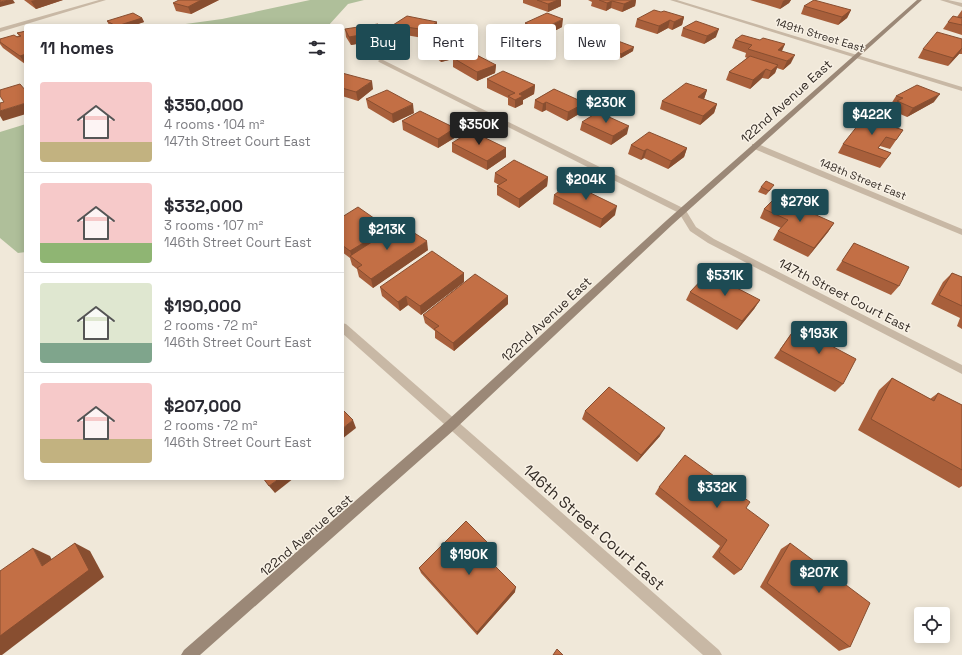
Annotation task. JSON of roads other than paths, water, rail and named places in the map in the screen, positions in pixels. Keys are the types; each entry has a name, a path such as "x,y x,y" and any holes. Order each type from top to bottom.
{"main road":[{"name":"122nd Avenue East","path":"189,655 451,425 682,211 920,0"}],"street":[{"path":"0,30 104,0"},
{"name":"149th Street East","path":"672,0 962,89"},
{"path":"942,0 962,5"},
{"path":"381,62 682,211"},
{"name":"148th Street East","path":"755,146 962,232"},
{"name":"147th Street Court East","path":"682,211 693,229 711,241 962,370"},
{"name":"146th Street Court East","path":"344,329 451,425 714,655"}]}
